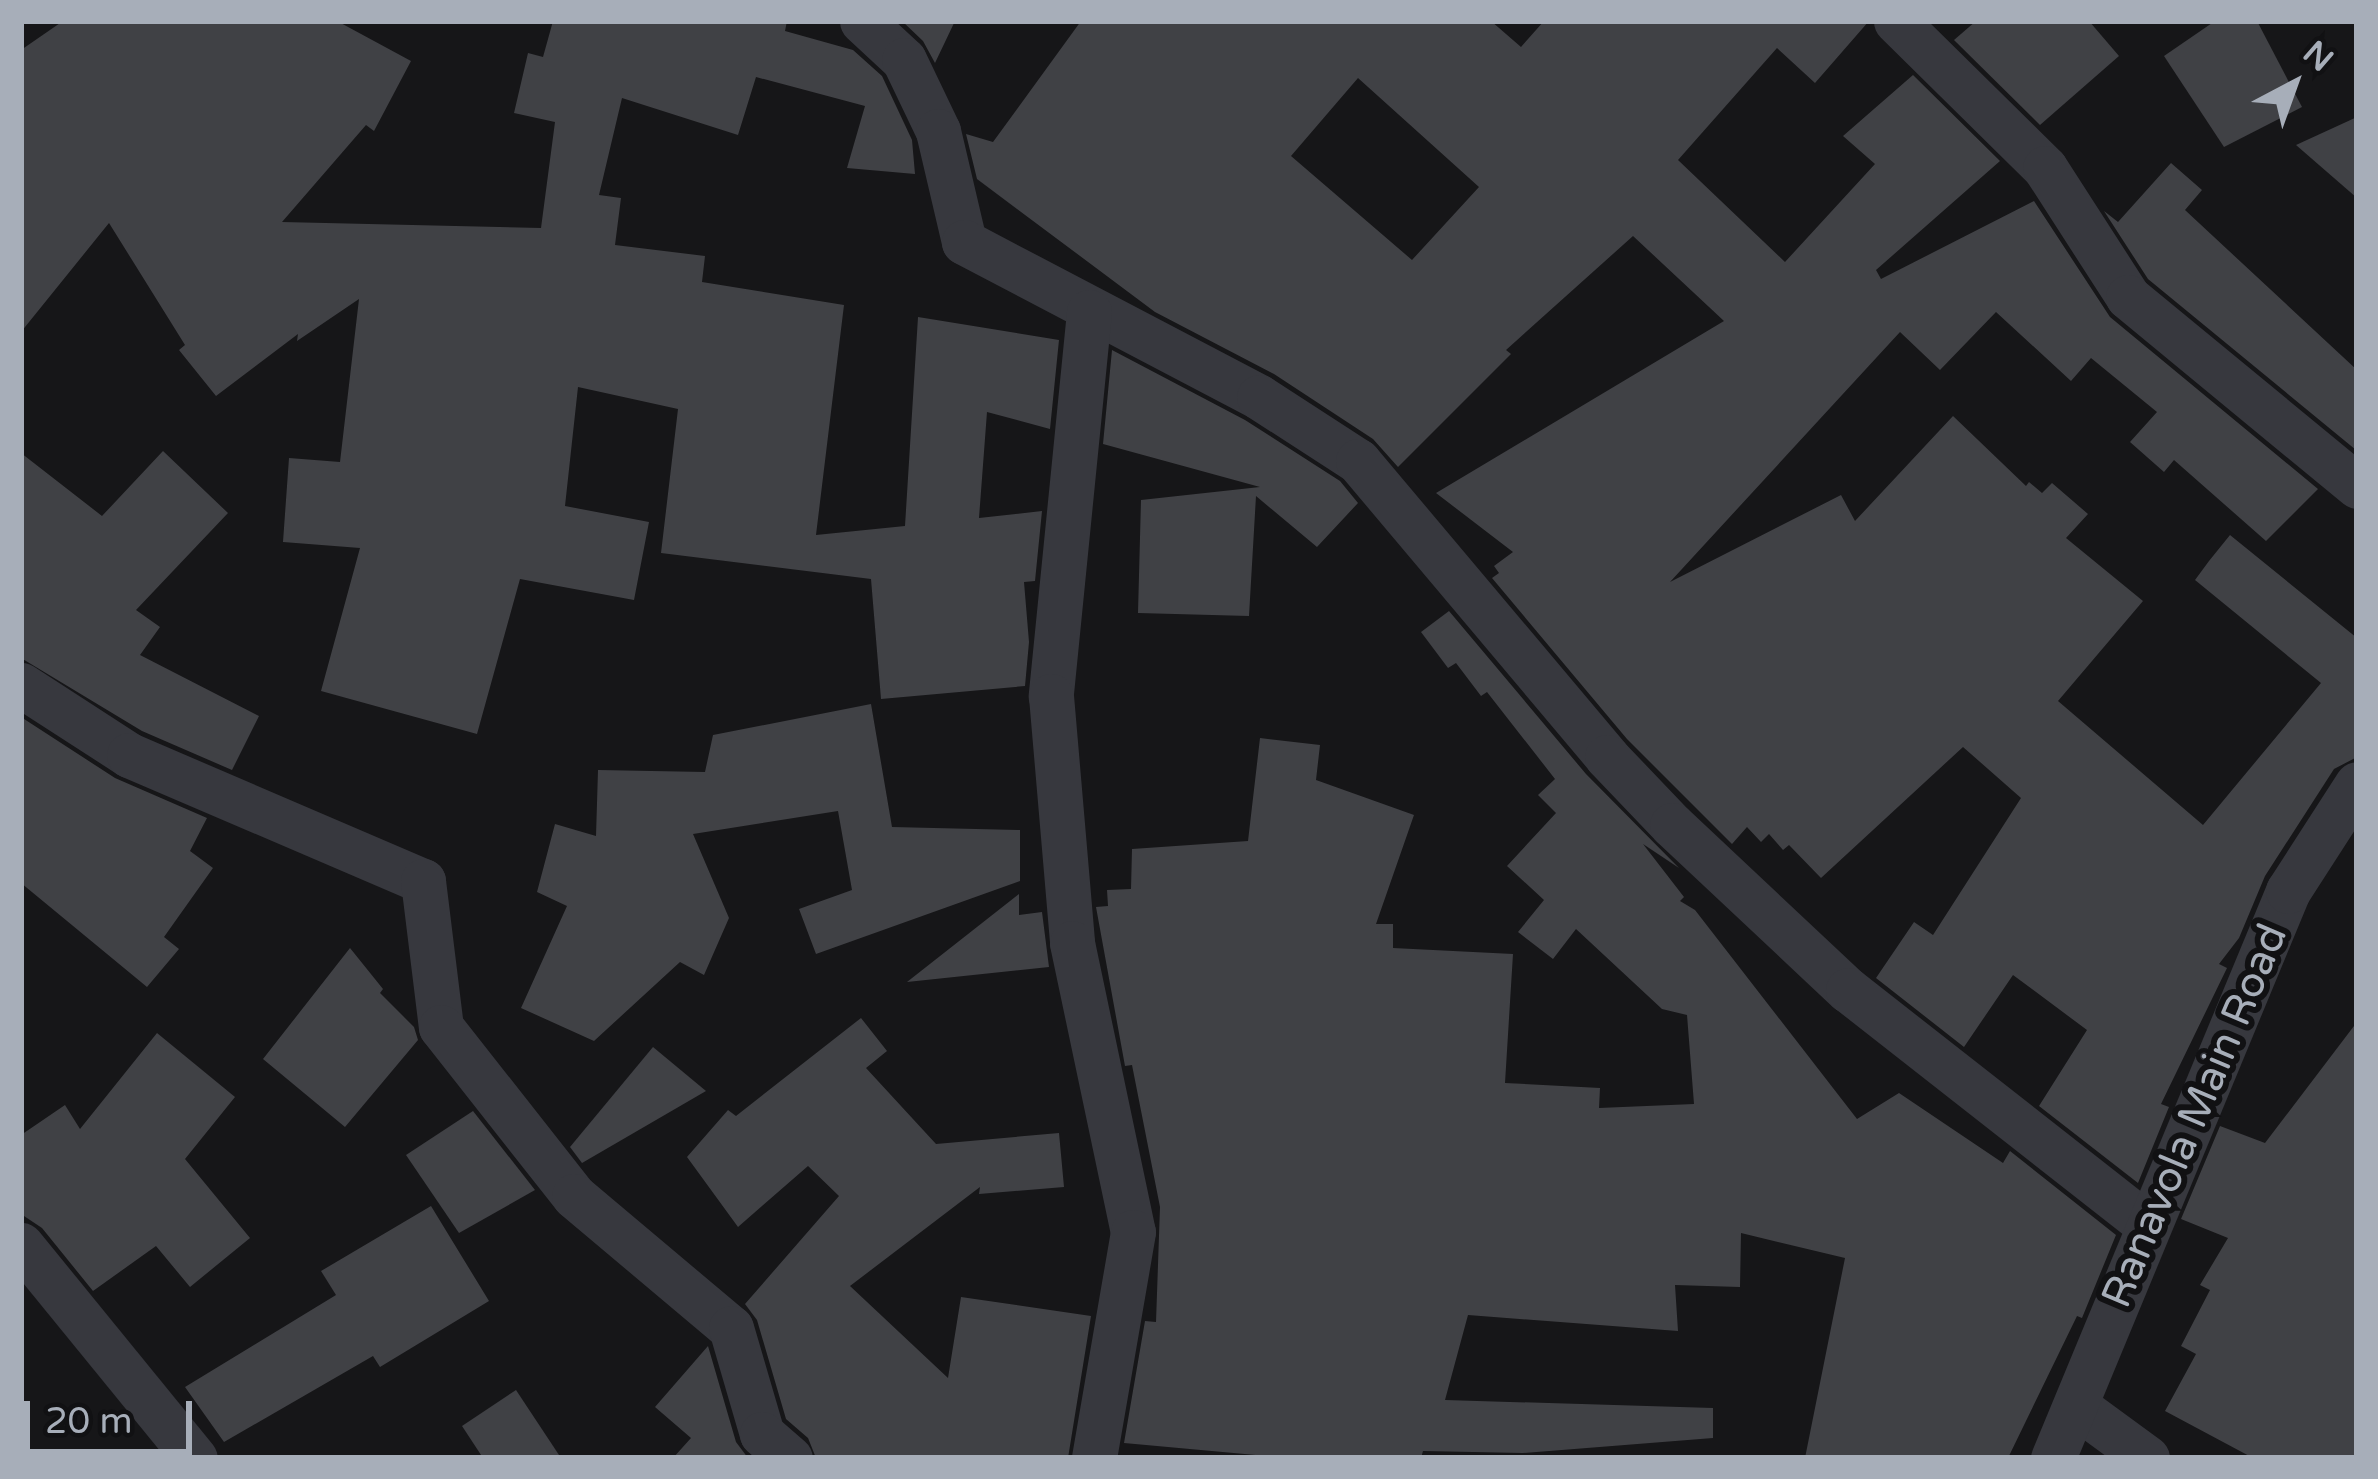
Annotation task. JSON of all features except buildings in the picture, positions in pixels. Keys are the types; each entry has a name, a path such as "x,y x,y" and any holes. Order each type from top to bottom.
{"street":[{"path":"862,21 904,60 938,131 964,242 1089,312 1259,397 1358,461 1607,757 1672,824 1848,990 2148,1225"},
{"path":"1897,21 2045,168 2128,297 2357,485"},
{"path":"1089,312 1052,696 1072,943 1133,1232 1094,1458"},
{"path":"21,685 129,755 423,881 441,1027 574,1196 730,1328 762,1434 790,1458"},
{"name":"Ranavola Main Road","path":"2053,1458 2288,891 2357,784"},
{"path":"21,1245 195,1458"},
{"path":"2076,1406 2146,1458"}]}
